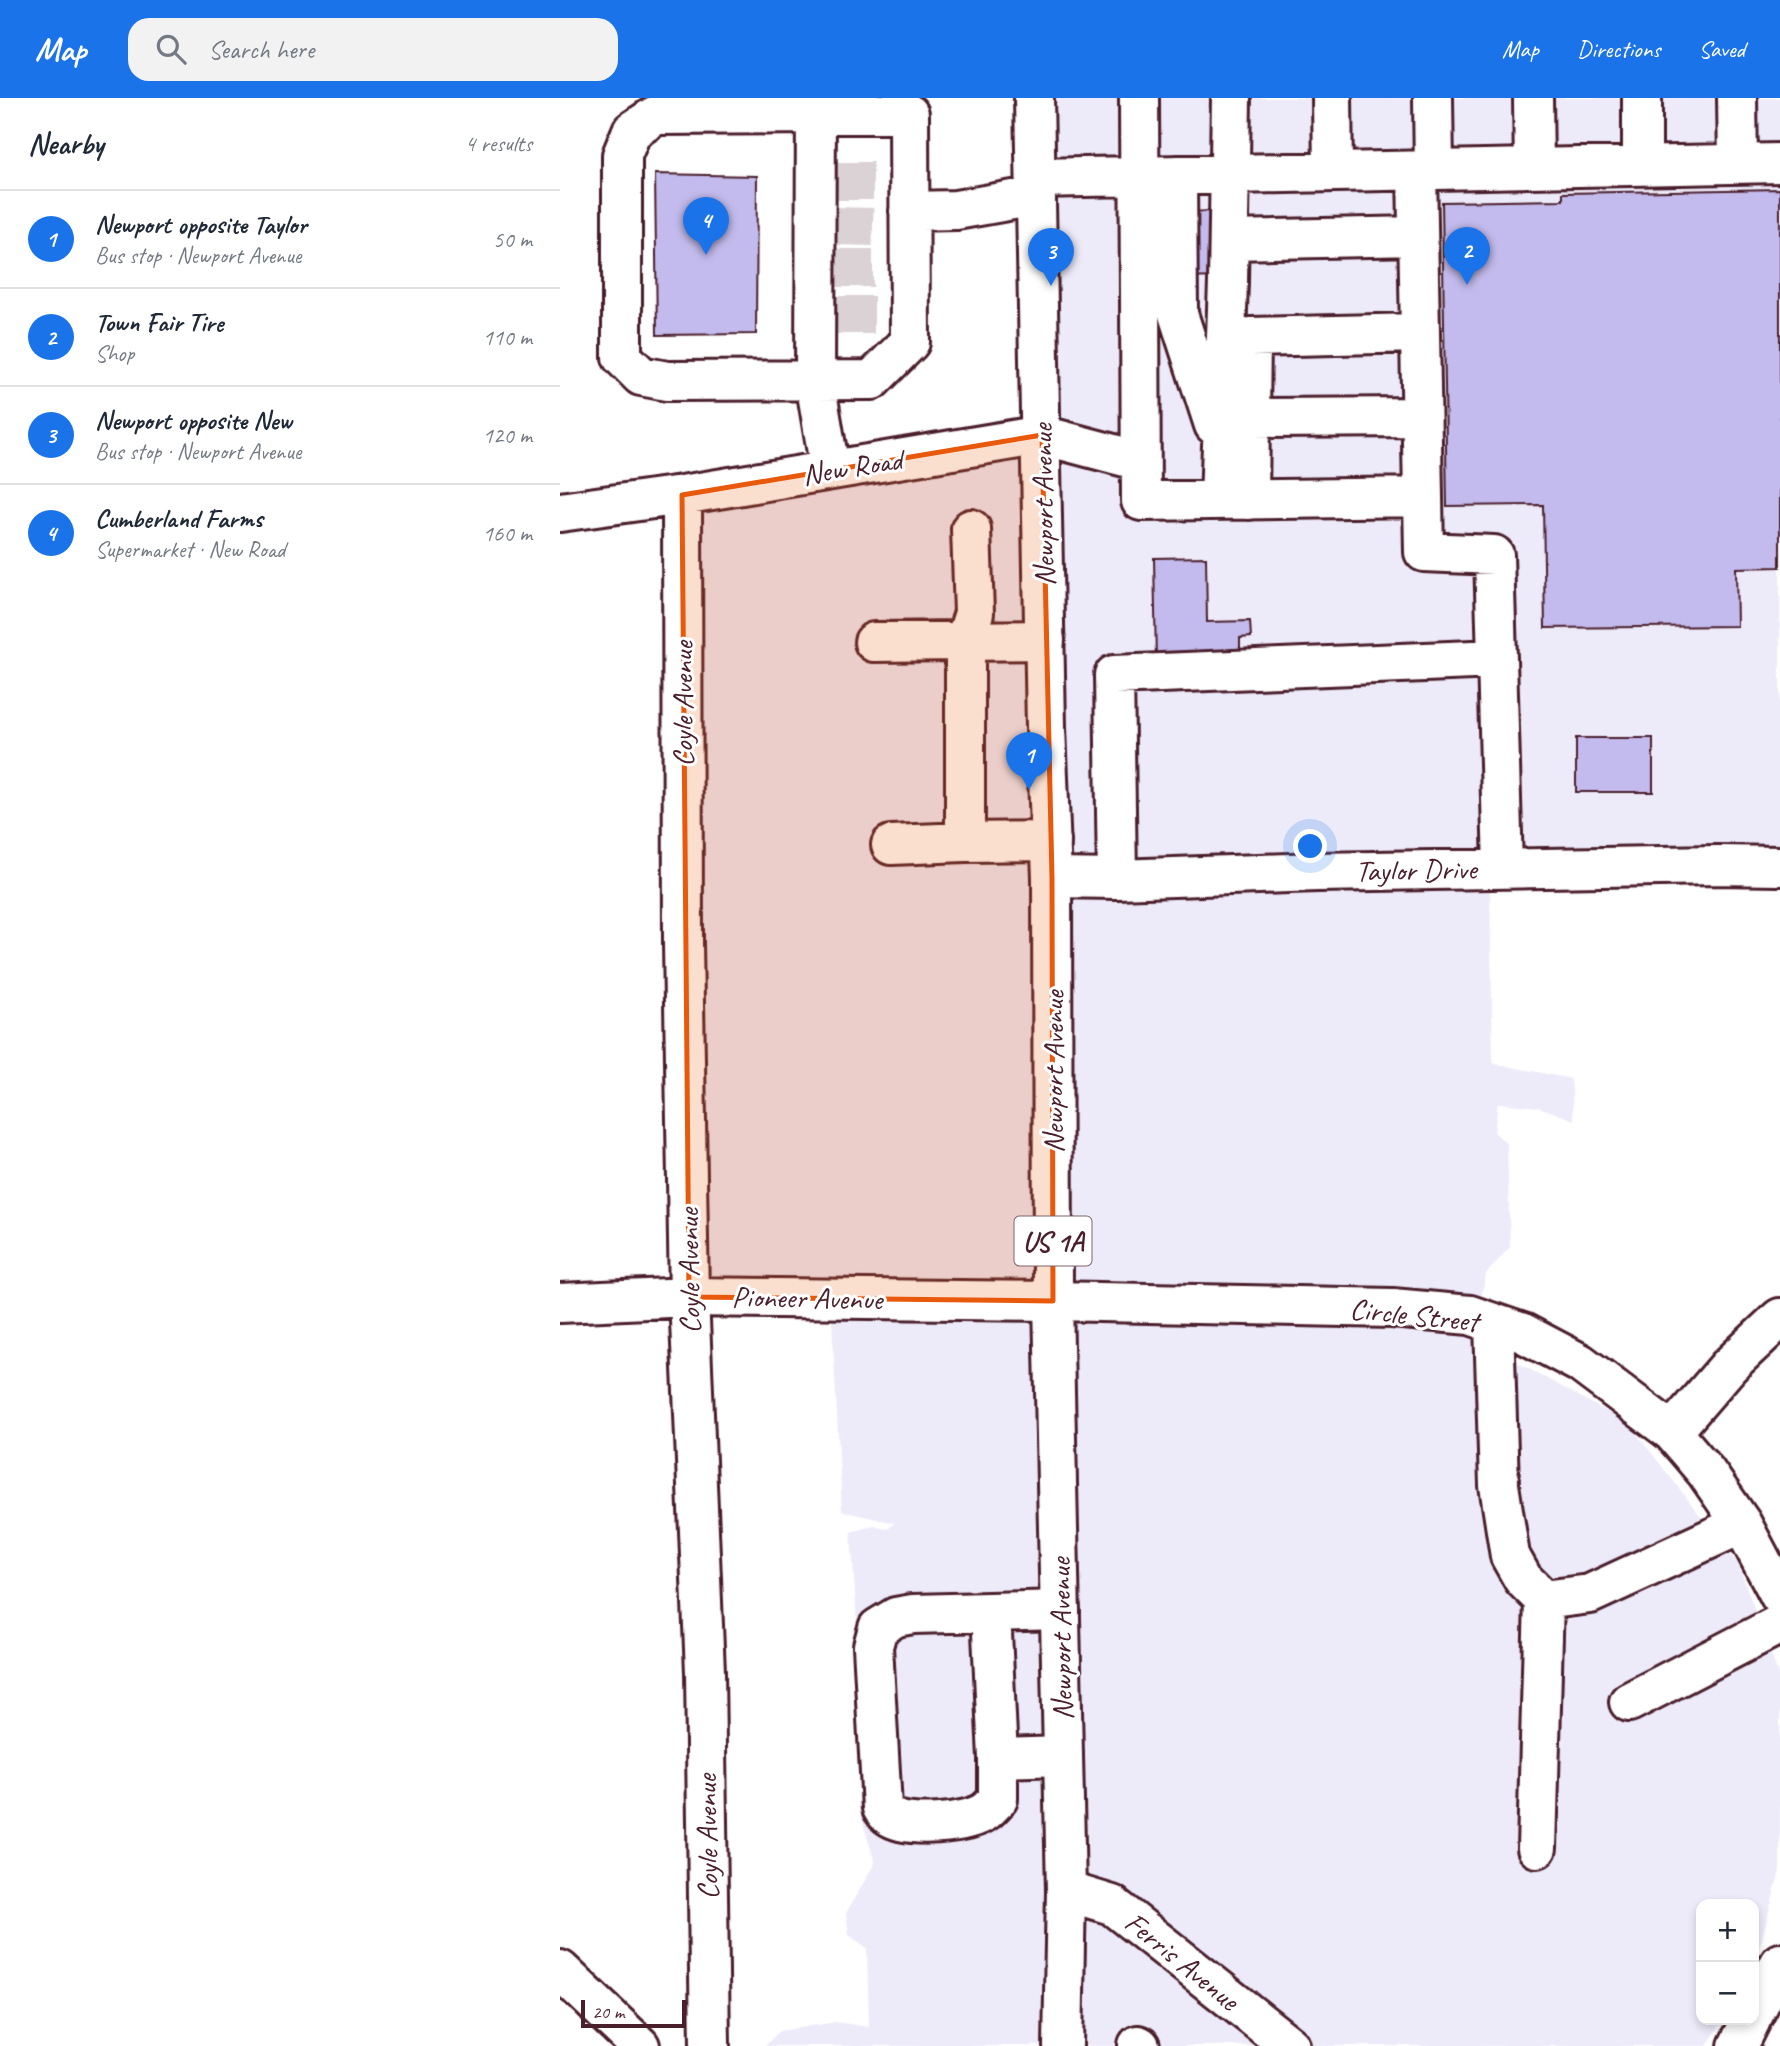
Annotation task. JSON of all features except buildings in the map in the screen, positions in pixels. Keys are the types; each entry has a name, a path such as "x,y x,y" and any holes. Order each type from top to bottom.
{"street":[{"name":"Newport Avenue","path":"1034,98 1051,859 1053,1301 1066,1891 1063,2046"},
{"path":"1139,98 1141,501 1423,497"},
{"path":"1222,451 1231,98"},
{"path":"1332,98 1333,172"},
{"path":"1433,98 1418,236 1424,552 1493,555 1503,868"},
{"path":"1533,98 1534,168"},
{"path":"1642,98 1643,166"},
{"path":"1737,98 1738,164"},
{"path":"816,106 825,181 826,315 815,381 830,471"},
{"path":"816,106 909,114 896,205 894,315 910,342 872,380 667,381 641,376 622,357 622,155 632,131 656,115 816,106"},
{"path":"896,205 956,210 1036,187 1140,175 1780,163"},
{"path":"1177,175 1178,314 1235,500"},
{"path":"1229,240 1418,236"},
{"path":"1235,500 1250,418 1251,337 1420,333"},
{"path":"1250,418 1422,417"},
{"name":"New Road","path":"560,512 682,495 1042,435 1140,461"},
{"name":"Coyle Avenue","path":"682,495 683,944 689,1297 705,1672 710,2046"},
{"path":"560,506 560,512"},
{"path":"965,842 965,641 974,613 971,529"},
{"path":"874,642 1045,640"},
{"path":"1117,879 1114,675 1497,659"},
{"name":"Taylor Drive","path":"891,845 965,842 1051,859 1117,879 1503,868 1780,866"},
{"name":"Pioneer Avenue","path":"560,1303 689,1297 1053,1301"},
{"name":"Circle Street","path":"1053,1301 1392,1308 1470,1315 1523,1333 1580,1363 1672,1432 1706,1472 1742,1524 1780,1596"},
{"path":"1672,1432 1729,1366 1780,1318"},
{"path":"1493,1323 1499,1485 1510,1556 1524,1579 1544,1600 1537,1848"},
{"path":"1544,1600 1590,1594 1742,1524"},
{"path":"992,1612 998,1799 985,1812 962,1821 934,1824 903,1822 889,1817 882,1808 873,1646 878,1628 895,1617 913,1614 1060,1610"},
{"path":"1629,1702 1780,1624"},
{"path":"998,1758 1063,1756"},
{"name":"Ferris Avenue","path":"1066,1891 1112,1905 1290,2046"},
{"path":"1738,2046 1761,2012 1780,1963"},
{"path":"560,1970 640,2046"}],"highlighted area":[{"path":"1042,435 1052,878 1053,1301 689,1297 682,495"}],"shaded area":[{"path":"1035,98 1780,98 1780,876 1490,884 1493,1063 1571,1079 1574,1120 1539,1107 1498,1103 1494,1132 1507,1144 1510,1247 1486,1274 1474,1331 1469,1336 1629,1424 1738,1564 1780,1679 1780,1871 1759,1949 1759,1899 1696,1899 1696,2025 1720,2025 1707,2046 765,2046 779,2031 836,2022 869,2027 867,1948 849,1935 846,1913 875,1863 858,1806 864,1730 851,1532 874,1525 888,1529 894,1523 842,1511 832,1320 825,1313 702,1310 690,508 1037,448"}],"tunnel":[{"path":"835,181 878,181"},
{"path":"835,226 875,227"},
{"path":"835,268 878,268"},
{"path":"836,315 878,315"}],"place":[{"name":"Cumberland Farms","path":"706,255"},
{"name":"Town Fair Tire","path":"1467,285"},
{"name":"Newport opposite New","path":"1051,286"},
{"name":"Newport opposite Taylor","path":"1029,790"}]}
